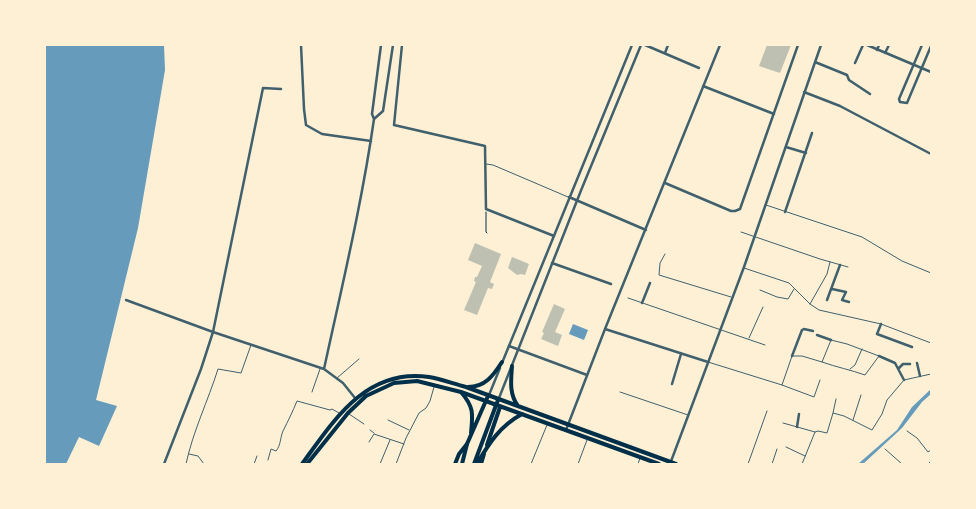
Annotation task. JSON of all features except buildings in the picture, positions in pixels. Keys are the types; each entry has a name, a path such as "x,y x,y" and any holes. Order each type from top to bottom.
{"main road":[{"path":"466,387 477,387 485,384 502,362"},
{"path":"512,366 511,393 520,408"},
{"path":"307,464 357,400 389,380 404,377 429,377 466,387 568,426 676,464"},
{"path":"357,400 394,383 416,381 434,384 659,464"},
{"path":"460,392 469,402 473,414 470,437"},
{"path":"462,464 467,444 488,396"},
{"path":"481,464 498,407 498,400"},
{"path":"475,464 498,407"},
{"path":"302,464 341,414 346,412"},
{"path":"475,464 502,428 522,414"},
{"path":"455,464 459,454 467,444"}],"street":[{"path":"301,45 306,125 322,134 371,141"},
{"path":"324,369 352,248 371,141 374,119 372,114 381,45"},
{"path":"374,119 383,111 393,45"},
{"path":"402,45 394,125 485,146 486,209 554,236"},
{"path":"488,396 632,45"},
{"path":"498,400 577,200 643,45 699,68"},
{"path":"566,431 605,329 720,45"},
{"path":"665,183 731,211 737,211 741,207 798,45"},
{"path":"671,463 719,330 744,268 822,45"},
{"path":"855,63 863,45"},
{"path":"867,45 931,72"},
{"path":"877,50 879,45"},
{"path":"886,53 889,45"},
{"path":"922,45 899,99 903,104 907,103 931,46"},
{"path":"665,53 667,46"},
{"path":"815,62 848,74 849,80 870,94"},
{"path":"703,86 774,114"},
{"path":"164,464 202,369 213,332 263,88 281,89"},
{"path":"804,92 840,106 931,154"},
{"path":"785,212 812,133"},
{"path":"786,146 806,154"},
{"path":"569,197 646,230"},
{"path":"556,229 565,232"},
{"path":"552,263 611,284"},
{"path":"827,300 840,265"},
{"path":"642,303 650,283"},
{"path":"832,289 846,292 842,300 849,302"},
{"path":"126,300 213,332 324,369 337,379 357,400"},
{"path":"880,324 877,334 912,347"},
{"path":"605,329 708,362"},
{"path":"792,356 802,330 813,331"},
{"path":"817,334 831,340"},
{"path":"509,346 588,376"},
{"path":"672,384 681,354"},
{"path":"878,356 895,364 899,368 904,380"},
{"path":"917,363 920,376"},
{"path":"899,368 903,364 910,364"},
{"path":"797,426 798,414"}],"lane":[{"path":"485,164 493,165 569,197"},
{"path":"765,205 862,238 902,261 931,273"},
{"path":"741,232 848,267"},
{"path":"664,254 660,263 659,275 732,298"},
{"path":"810,304 827,274 830,262"},
{"path":"744,268 789,283 810,304 819,310 880,324 931,343"},
{"path":"760,290 788,300 794,288"},
{"path":"628,298 765,345"},
{"path":"749,339 763,307"},
{"path":"782,385 792,356 802,356 839,368 849,369 866,375 878,356 831,340 822,362"},
{"path":"186,464 192,437 218,369 241,373 251,345"},
{"path":"849,369 855,365 862,349"},
{"path":"337,379 359,359"},
{"path":"708,362 814,397 820,380"},
{"path":"312,392 320,368"},
{"path":"833,413 853,420 872,430 882,414 887,400 904,380 931,374"},
{"path":"396,464 410,430 430,401 434,384"},
{"path":"620,392 689,415"},
{"path":"853,420 861,395"},
{"path":"783,423 815,432 827,433 836,399"},
{"path":"268,460 271,449 276,451 279,446 297,401 330,410 332,408 341,414"},
{"path":"346,412 364,424"},
{"path":"748,464 767,412"},
{"path":"388,420 410,430"},
{"path":"531,464 547,424"},
{"path":"370,430 374,434 404,444"},
{"path":"907,431 917,438 928,452 931,450"},
{"path":"802,464 815,432"},
{"path":"368,442 374,434"},
{"path":"380,464 390,439"},
{"path":"578,464 587,439"},
{"path":"786,447 805,456"},
{"path":"772,464 777,449"},
{"path":"885,449 902,464"},
{"path":"188,454 198,456 204,464"},
{"path":"254,464 257,456"},
{"path":"638,464 640,457"},
{"path":"928,464 931,461"}],"path":[{"path":"486,209 487,233"}],"water":[{"path":"45,45 164,45 165,70 138,228 96,400 117,406 99,446 79,437 66,464 45,464"},
{"path":"573,324 588,330 584,340 569,334"},
{"path":"931,389 931,394 922,402 902,428 863,464 858,464 897,430 912,407"}]}
